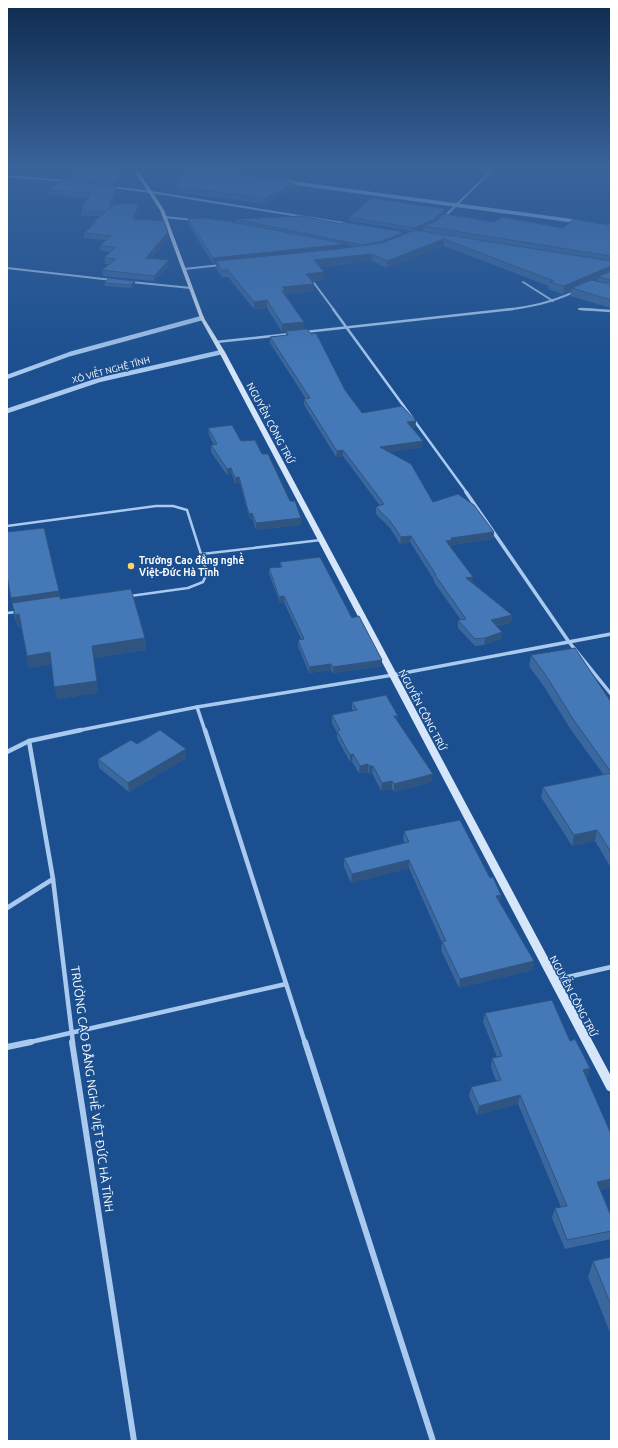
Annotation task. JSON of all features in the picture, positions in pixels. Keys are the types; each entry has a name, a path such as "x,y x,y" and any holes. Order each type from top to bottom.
{"main road":[{"name":"NGUYỄN CÔNG TRỨ","path":"172,237 202,318 222,352 322,540 611,1087"}],"street":[{"path":"184,269 222,265"},
{"path":"7,268 114,280"},
{"path":"130,282 191,288"},
{"path":"522,282 553,301"},
{"path":"314,283 499,537 569,642 611,694"},
{"path":"301,333 532,307 553,301 578,291"},
{"path":"578,309 611,311"},
{"path":"7,377 70,354 202,318"},
{"path":"216,342 293,334"},
{"name":"XÔ VIẾT NGHỆ TĨNH","path":"7,411 99,380 222,352"},
{"path":"7,752 29,741 197,707 393,674 611,634"},
{"path":"197,707 432,1441"},
{"name":"TRƯỜNG CAO ĐẲNG NGHỀ VIỆT ĐỨC HÀ TĨNH","path":"29,741 53,879 71,1032 134,1441"},
{"path":"7,908 53,879"},
{"path":"555,981 611,967"},
{"path":"7,1047 286,984"}],"lane":[{"path":"7,526 156,506 173,506 187,510 207,574 203,582 188,588 125,596"},
{"path":"202,554 322,540"},
{"path":"7,613 23,611"}],"building":[{"path":"110,237 164,237 146,258 169,260 154,276 102,270 116,259 104,258 116,247 100,246"},
{"path":"199,237 309,237 347,244 213,258"},
{"path":"320,237 394,237 380,242 361,245"},
{"path":"398,237 457,237 611,261 611,266 564,286 549,282 554,281 444,239 387,261 372,254 314,260 324,272 306,274 314,284 282,287 285,290 282,291 304,322 282,324 267,300 254,302 228,270 221,270 216,261 382,243"},
{"path":"489,237 611,237 611,256"},
{"path":"611,271 611,280 598,277"},
{"path":"109,278 135,281 131,285 104,283"},
{"path":"591,280 611,284 611,300 572,288"},
{"path":"307,329 311,334 316,333 345,390 362,413 402,406 416,421 407,422 423,441 380,447 411,464 433,502 458,494 474,505 494,532 451,538 452,540 446,541 473,577 466,578 512,615 491,620 502,632 485,638 475,639 458,620 466,619 435,575 411,536 401,537 390,521 376,507 384,504 343,450 337,451 304,399 310,398 270,337 288,335 286,331"},
{"path":"232,425 241,441 255,440 262,454 268,454 290,501 295,501 301,518 256,523 252,513 249,514 239,477 235,478 231,468 227,469 211,445 217,444 208,428"},
{"path":"44,528 59,591 11,598 7,576 7,532"},
{"path":"320,557 352,618 359,616 382,660 333,667 331,664 309,667 298,640 304,639 284,596 279,597 269,568 282,567 280,562"},
{"path":"131,589 145,638 92,646 97,681 54,687 50,652 27,656 19,614 15,615 12,603 60,596 60,599"},
{"path":"575,648 611,702 611,772 573,719 547,677 531,655"},
{"path":"386,695 398,716 394,716 433,774 394,784 392,781 382,783 373,766 369,766 368,764 360,766 353,754 350,755 337,731 340,730 332,715 357,710 352,702"},
{"path":"160,730 186,749 128,783 98,759 131,740 137,744"},
{"path":"611,773 611,852 597,830 574,835 543,787"},
{"path":"460,820 490,878 493,877 501,895 496,896 534,961 460,979 442,941 446,941 409,860 352,874 344,858 409,842 404,831"},
{"path":"552,1000 570,1041 575,1039 590,1068 583,1070 611,1134 611,1179 597,1182 611,1216 611,1231 567,1240 555,1208 567,1206 520,1095 479,1106 471,1087 501,1080 492,1058 502,1056 485,1013"},
{"path":"611,1257 611,1305 593,1261"}],"place":[{"name":"Trường Cao đẳng nghề Việt-Đức Hà Tĩnh","path":"131,566"}]}
